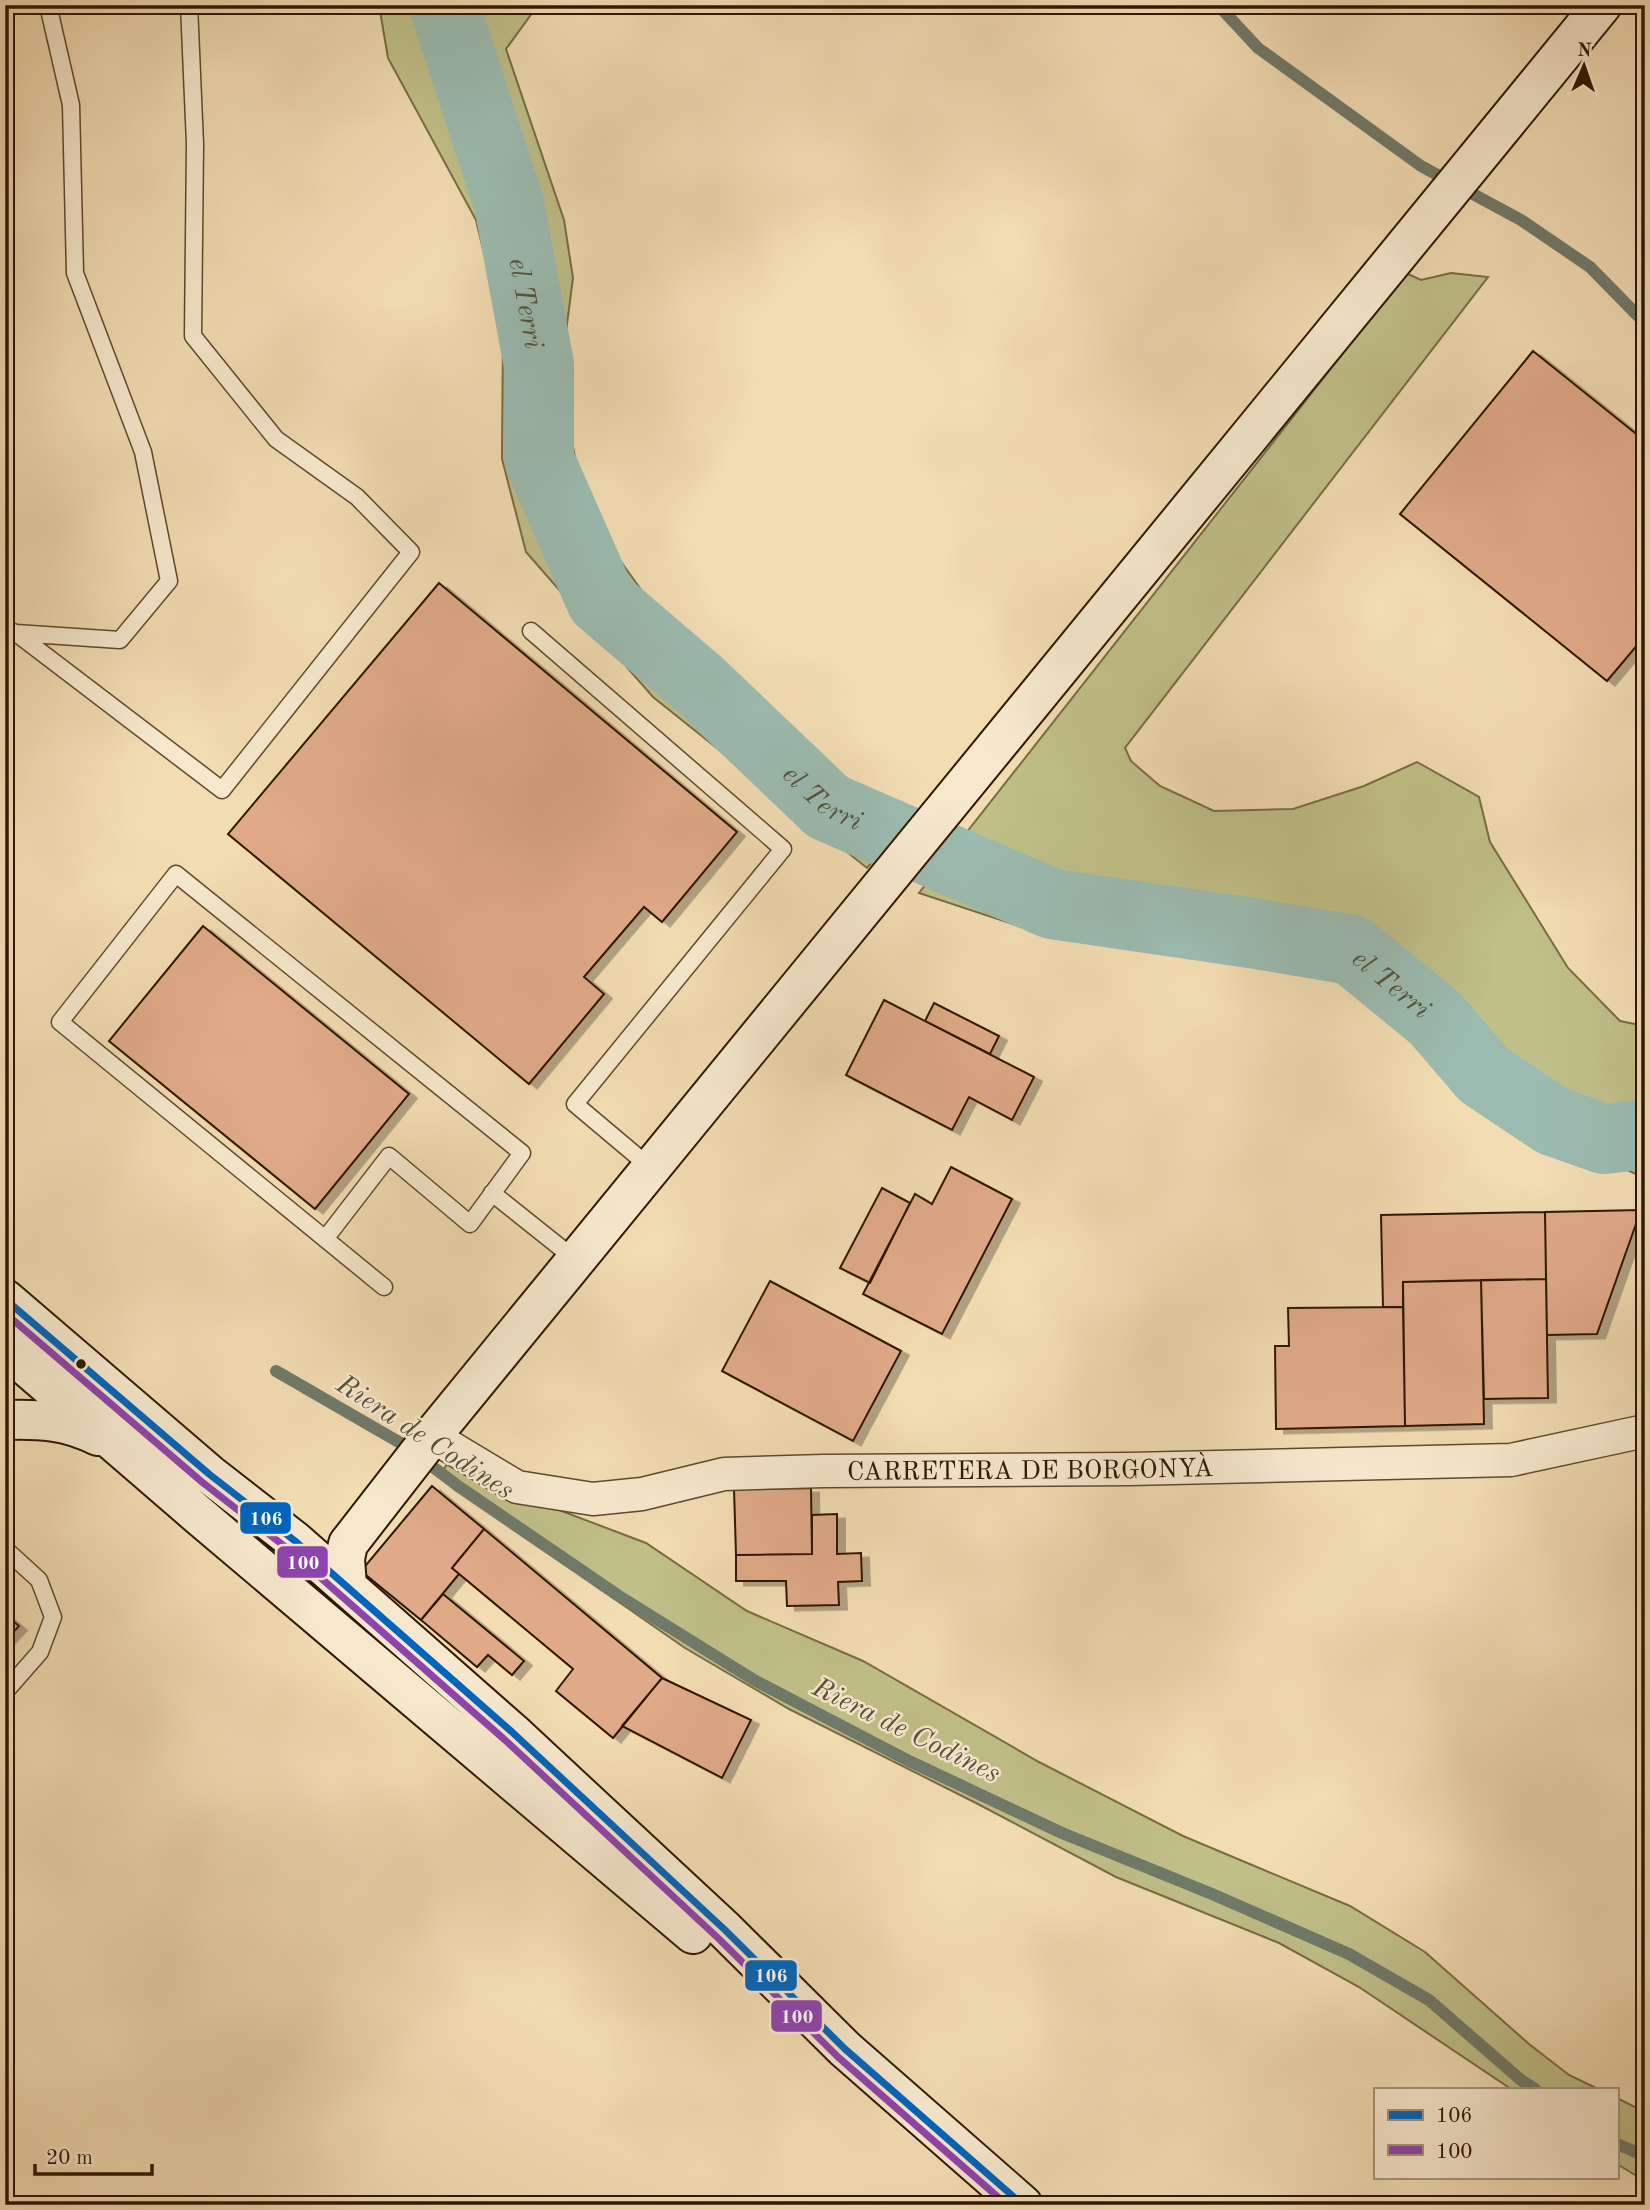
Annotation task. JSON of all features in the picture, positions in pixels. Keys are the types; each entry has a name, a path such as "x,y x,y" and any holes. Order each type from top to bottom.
{"main road":[{"path":"537,1802 450,1706 335,1607 329,1597 332,1562 432,1436 1602,5"},
{"path":"5,1299 209,1474 332,1562 725,1930 845,2049 1023,2205"},
{"path":"5,1328 23,1345 30,1356 22,1378"},
{"path":"22,1378 51,1373 71,1381 149,1446 209,1474"},
{"path":"22,1378 121,1447 807,2030 845,2049"},
{"path":"5,1420 40,1419 79,1426 121,1447"},
{"path":"153,1475 206,1501 280,1560 299,1571 332,1562"}],"street":[{"name":"CARRETERA DE BORGONYÀ","path":"432,1436 517,1487 593,1499 642,1494 724,1474 1130,1469 1511,1460 1645,1431"}],"lane":[{"path":"11,631 120,640 169,581 143,452 75,273 71,105 48,5"},
{"path":"11,631 222,790 411,552 357,497 276,439 193,336 195,144 189,5"},
{"path":"531,631 783,849 575,1104 651,1168"},
{"path":"325,1239 389,1156 470,1224 522,1153 176,874 60,1023 325,1239 384,1287"},
{"path":"492,1193 576,1260"},
{"path":"5,1549 39,1580 52,1617 40,1652 5,1692"}],"shaded area":[{"path":"379,5 538,5 506,49 564,220 573,278 560,378 577,468 619,559 670,630 779,719 903,828 867,868 653,697 526,552 502,459 503,333 476,220 388,58"},
{"path":"1406,273 1421,280 1451,273 1488,277 1125,748 1131,761 1160,786 1214,811 1293,809 1364,786 1417,762 1479,797 1490,842 1568,968 1620,1021 1645,1026 1645,1178 1464,1098 1369,980 1345,970 1234,938 1085,942 1055,938 919,893"},
{"path":"452,1456 501,1488 646,1543 747,1611 863,1661 1039,1762 1183,1836 1350,1906 1425,1952 1529,2044 1569,2075 1596,2088 1510,2088 1359,1987 1279,1943 1116,1877 789,1709 685,1648 439,1477"},
{"path":"1618,2098 1645,2112 1645,2181 1618,2165"}],"building":[{"path":"1533,351 1645,441 1645,636 1607,681 1400,514"},
{"path":"439,583 737,832 662,922 644,907 584,977 604,994 529,1084 228,834"},
{"path":"203,926 409,1094 315,1209 109,1041"},
{"path":"884,1000 1034,1077 1012,1120 969,1097 952,1130 846,1075"},
{"path":"934,1003 999,1036 990,1054 925,1021"},
{"path":"951,1167 1012,1199 942,1334 863,1294 915,1194 932,1204"},
{"path":"882,1188 910,1203 870,1283 840,1268"},
{"path":"1641,1210 1597,1334 1547,1335 1545,1212"},
{"path":"1545,1212 1546,1279 1403,1282 1403,1307 1383,1307 1381,1215"},
{"path":"1546,1279 1548,1398 1484,1399 1481,1280"},
{"path":"1481,1280 1484,1424 1405,1426 1403,1282"},
{"path":"770,1281 901,1351 853,1441 722,1371"},
{"path":"1403,1307 1405,1426 1276,1429 1275,1346 1289,1346 1288,1308"},
{"path":"432,1486 484,1529 452,1568 459,1574 421,1620 361,1571"},
{"path":"811,1488 812,1554 736,1555 734,1489"},
{"path":"837,1514 837,1554 861,1553 862,1581 838,1582 839,1605 787,1606 786,1581 736,1581 736,1555 812,1554 812,1515"},
{"path":"484,1529 662,1678 613,1738 556,1691 573,1669 452,1568"},
{"path":"443,1594 524,1661 512,1675 488,1655 477,1667 421,1620"},
{"path":"5,1614 19,1626 5,1641"},
{"path":"662,1678 751,1720 722,1778 622,1726"}],"waterway":[{"name":"el Terri","path":"444,5 509,204 539,365 539,459 601,600 699,684 828,807 1052,904 1352,950 1435,1018 1484,1075 1553,1121 1604,1139 1645,1134"},
{"path":"1218,5 1258,48 1421,166 1521,220 1590,267 1645,323"},
{"name":"Riera de Codines","path":"276,1371 404,1445 458,1486 619,1596 754,1680 909,1761 1062,1833 1349,1954 1429,2000 1533,2088"},
{"name":"Riera de Codines","path":"1618,2144 1645,2156"}],"transit line":[{"name":"106","path":"5,1299 209,1474 295,1541 512,1732 725,1930 845,2049 1023,2205"},
{"name":"100","path":"5,1313 202,1482 288,1549 505,1740 718,1938 838,2057 1007,2205"}]}
